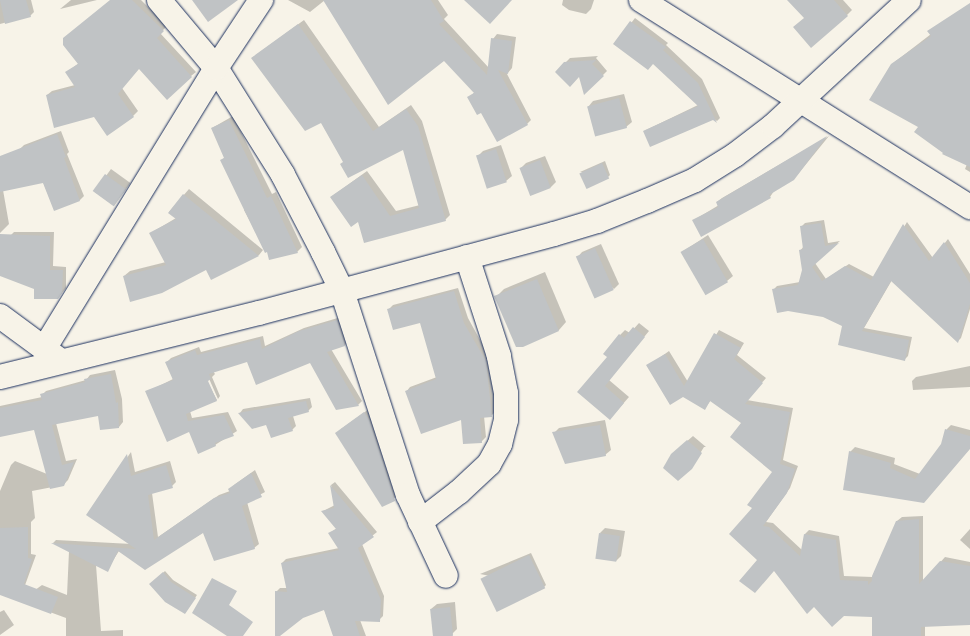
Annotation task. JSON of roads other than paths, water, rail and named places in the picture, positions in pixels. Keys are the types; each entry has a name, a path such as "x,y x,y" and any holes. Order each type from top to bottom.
{"street":[{"path":"160,0 216,68 283,175 342,291 408,495 446,576"},
{"path":"53,355 216,68 261,0"},
{"path":"641,0 803,100 970,207"},
{"path":"0,376 53,355 342,291 597,221 695,180 735,155 803,100 909,0"},
{"path":"420,522 459,492 488,464 500,444 506,420 506,392 499,356 467,257"},
{"path":"0,316 53,355"}]}
